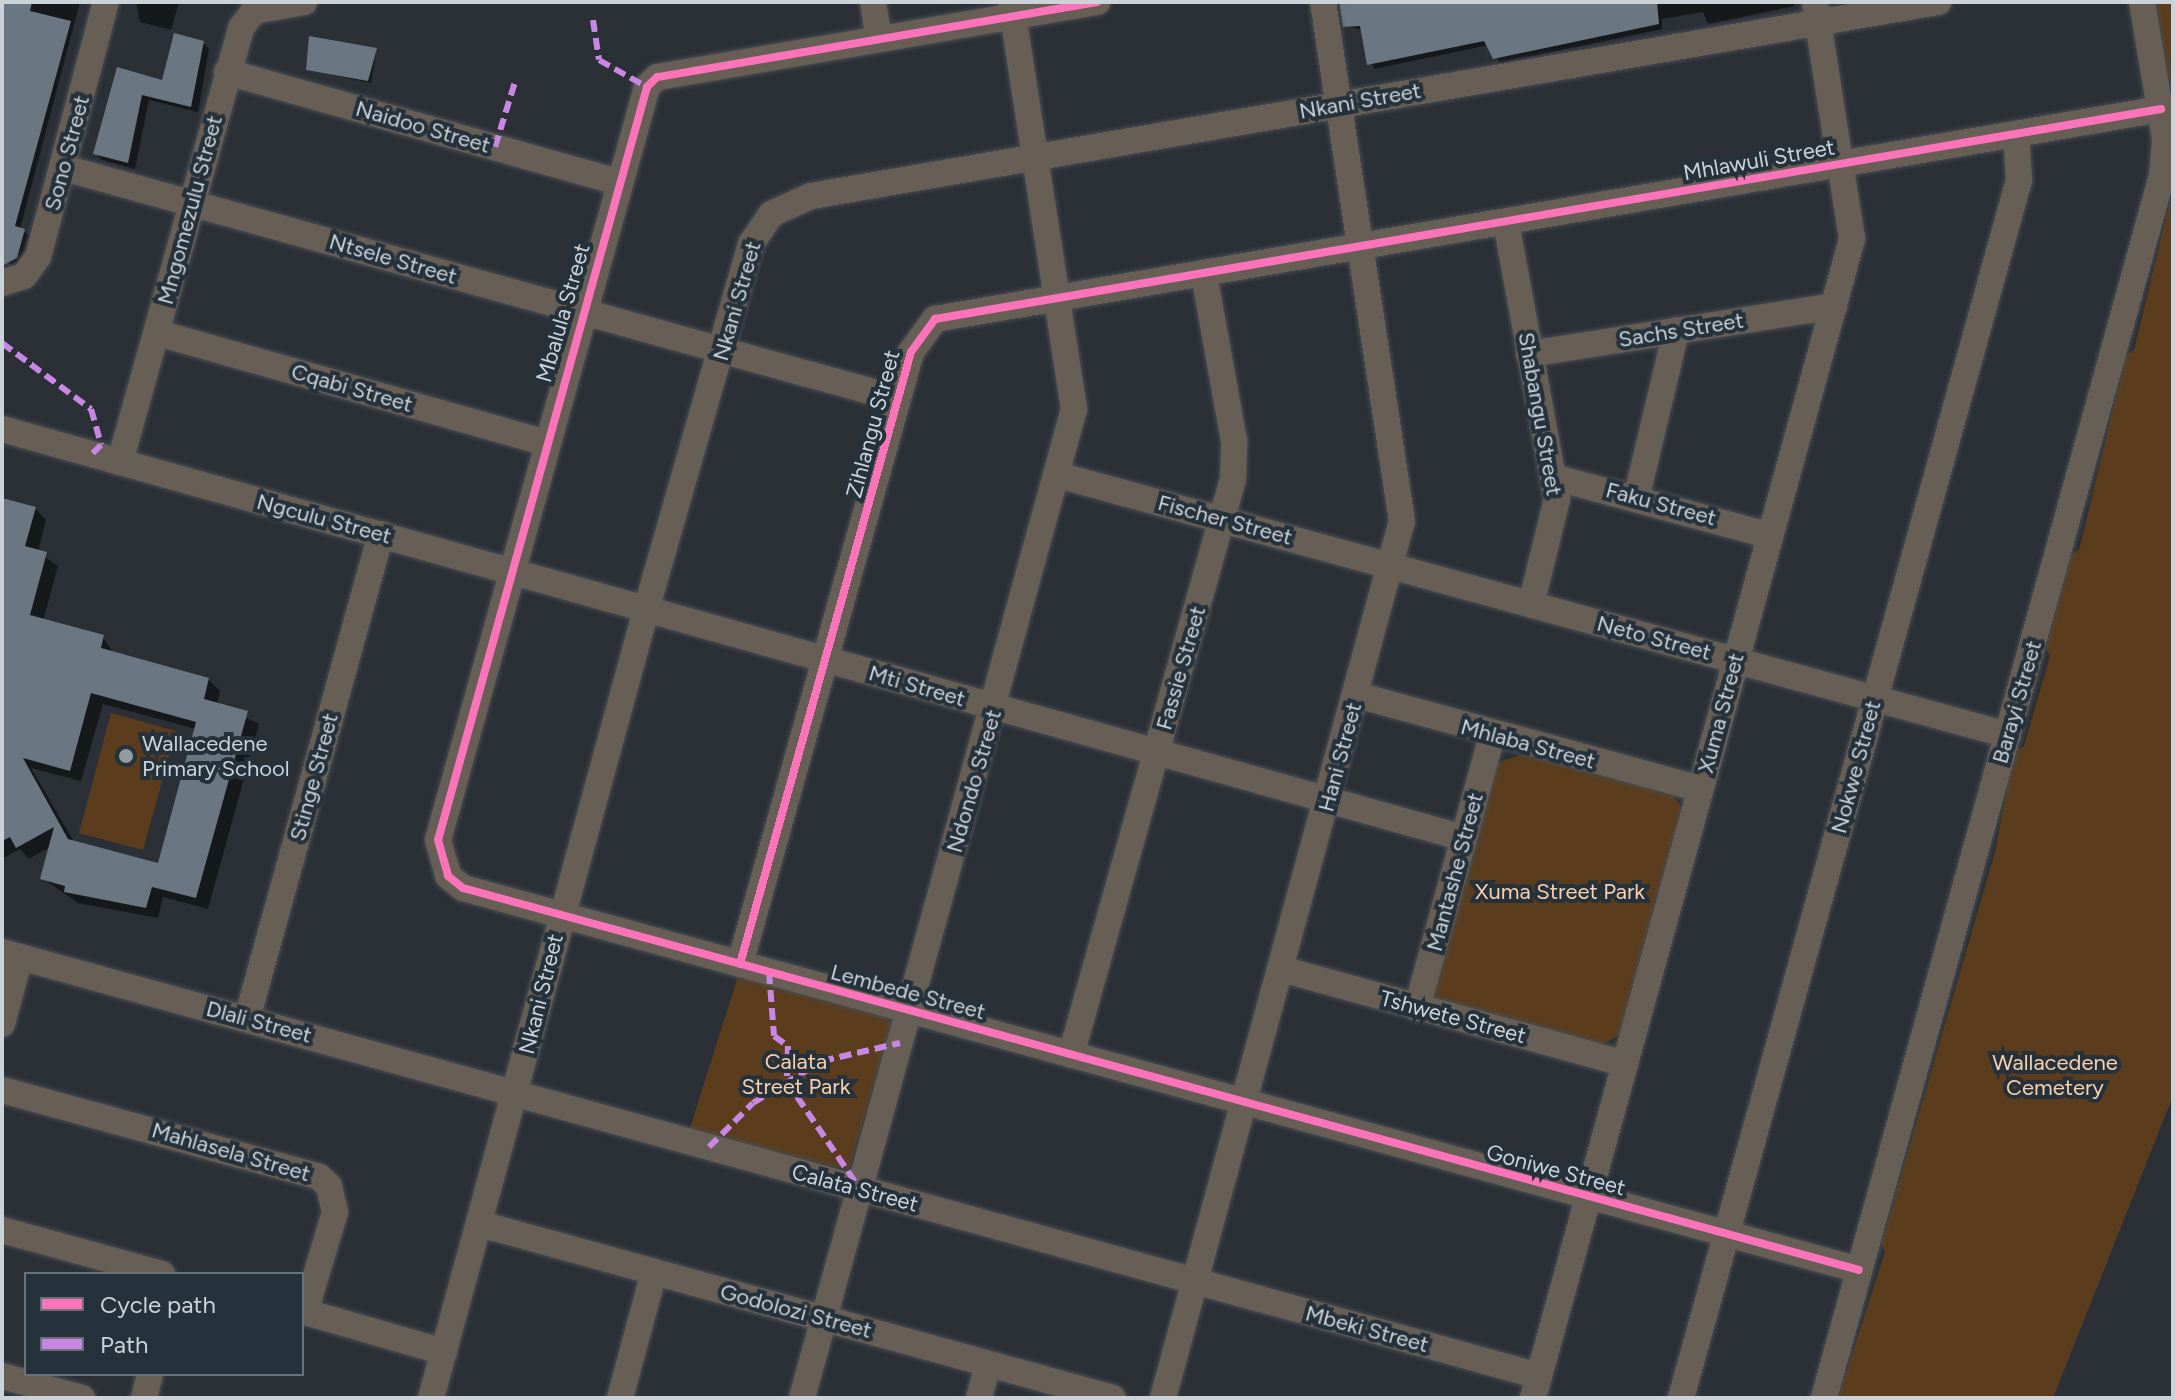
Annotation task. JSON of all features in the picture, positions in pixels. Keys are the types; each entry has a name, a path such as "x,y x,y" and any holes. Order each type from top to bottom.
{"street":[{"name":"Sono Street","path":"2,283 24,276 38,257 106,2"},
{"name":"Mngomezulu Street","path":"120,462 158,333 227,72 253,6 304,2"},
{"path":"873,2 879,39"},
{"name":"Mbalula Street","path":"562,915 463,888 438,854 639,105 657,77 879,39 1012,9 1097,2"},
{"name":"Hani Street","path":"1163,1398 1393,564 1402,489 1323,2"},
{"name":"Nkani Street","path":"431,1398 646,610 751,244 771,214 811,196 1339,105 1817,12 1938,2"},
{"name":"Barayi Street","path":"1824,1398 2157,198 2165,155 2161,109 2142,2"},
{"name":"Ndondo Street","path":"802,1398 1058,475 1075,391 1012,9"},
{"name":"Xuma Street","path":"1536,1387 1768,535 1852,239 1844,164 1817,12"},
{"name":"Naidoo Street","path":"227,72 619,182"},
{"name":"Mhlawuli Street","path":"1363,247 2161,109"},
{"name":"Nokwe Street","path":"1681,1398 2019,180 2016,134"},
{"name":"Ntsele Street","path":"64,168 898,399"},
{"name":"Shabangu Street","path":"1506,222 1557,499 1531,605"},
{"name":"Zihlangu Street","path":"740,964 917,335 935,319 1363,247"},
{"name":"Fassie Street","path":"1071,1055 1223,519 1234,441 1204,275"},
{"name":"Sachs Street","path":"1529,354 1834,306"},
{"path":"1637,495 1676,331"},
{"name":"Cqabi Street","path":"158,333 546,443"},
{"name":"Ngculu Street","path":"2,429 646,610"},
{"name":"Fischer Street","path":"1058,475 1393,564"},
{"name":"Faku Street","path":"1553,477 1637,495 1768,535"},
{"name":"Stinge Street","path":"247,1019 381,534"},
{"name":"Neto Street","path":"1393,564 1531,605 2008,735"},
{"name":"Mti Street","path":"646,610 1156,755 1464,838"},
{"name":"Mhlaba Street","path":"1357,695 1492,735 1700,789"},
{"name":"Mantashe Street","path":"1417,1008 1492,735"},
{"name":"Lembede Street","path":"562,915 1244,1103"},
{"path":"2,1024 11,954"},
{"name":"Dlali Street","path":"11,954 516,1094"},
{"name":"Tshwete Street","path":"1281,969 1625,1064"},
{"name":"Mahlasela Street","path":"2,1090 319,1177 329,1186 335,1212 304,1312"},
{"name":"Calata Street","path":"516,1094 1195,1282"},
{"name":"Goniwe Street","path":"1244,1103 1588,1199 1859,1270"},
{"name":"Godolozi Street","path":"480,1224 1113,1398"},
{"path":"2,1230 155,1272"},
{"path":"620,1398 654,1272"},
{"name":"Mbeki Street","path":"1195,1282 1536,1387"},
{"path":"304,1312 444,1352"},
{"path":"979,1398 988,1364"},
{"path":"2,1376 82,1398"},
{"path":"144,1398 150,1376"}],"green space":[{"path":"2156,2 2173,2 2173,103"},
{"name":"Wallacedene Cemetery","path":"2173,189 2173,1096 2053,1398 1838,1398 1885,1252 1881,1245 1995,852 2014,752 2024,746 2050,656 2046,648 2071,554 2079,550 2126,355 2134,350"},
{"path":"111,713 176,731 143,850 79,833"},
{"name":"Xuma Street Park","path":"1524,754 1673,795 1684,810 1624,1031 1603,1045 1437,999 1432,988 1497,763"},
{"name":"Calata Street Park","path":"739,973 883,1013 891,1023 849,1170 689,1131"}],"building":[{"path":"2,2 32,2 30,11 71,21 15,226 25,229 17,258 2,266"},
{"path":"1339,2 1657,2 1659,24 1493,59 1484,41 1367,65 1360,26 1343,27"},
{"path":"174,33 204,41 191,107 142,95 128,163 93,154 117,67 162,80"},
{"path":"309,36 377,48 368,81 306,70"},
{"path":"2,498 36,507 25,546 47,552 30,615 104,635 101,648 209,678 204,699 248,711 196,898 152,887 146,908 64,892 65,886 40,879 54,827 16,848 10,837 2,841","holes":["91,693 196,722 158,863 68,839 23,758 70,771"]}],"marked path":[{"path":"593,20 599,60 647,87"},
{"path":"495,147 515,82"},
{"path":"2,343 91,409 101,445 92,454"},
{"path":"769,972 774,1036 788,1046 787,1082 860,1189"},
{"path":"709,1147 753,1103 822,1061 900,1043"}],"cycle path":[{"path":"1097,2 657,77 647,87 438,840 448,876 463,888 1859,1270"},
{"path":"740,964 911,352 935,319 2161,109"}],"place":[{"name":"Wallacedene Primary School","path":"126,756"}]}
